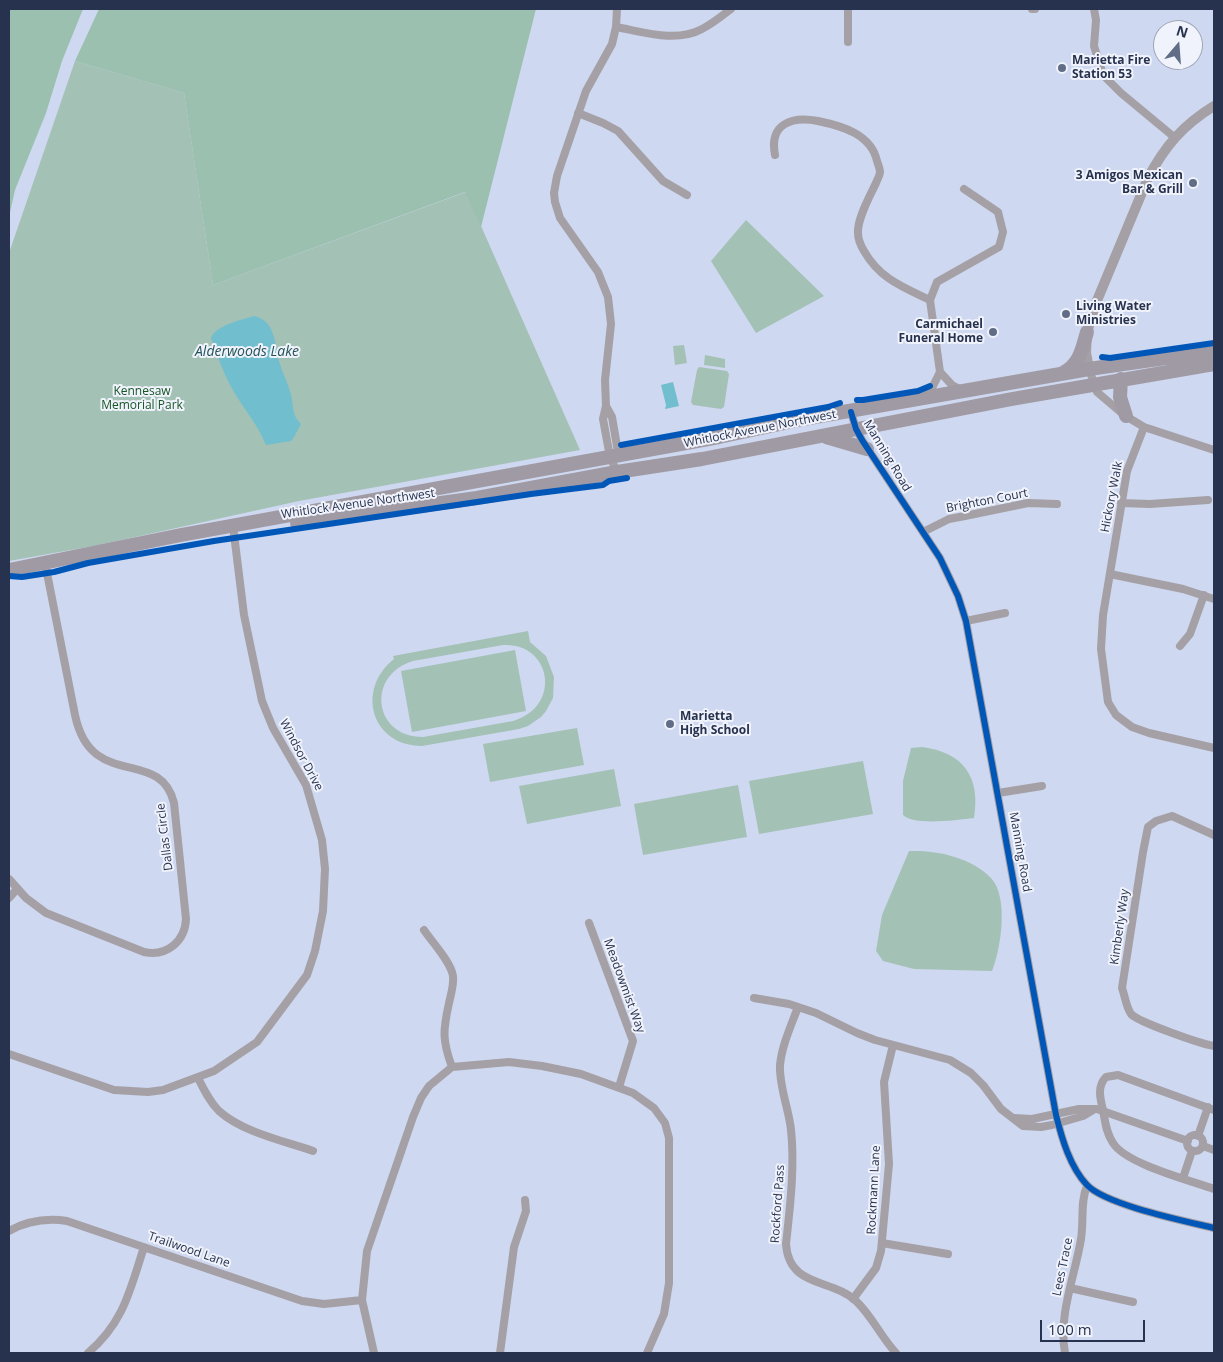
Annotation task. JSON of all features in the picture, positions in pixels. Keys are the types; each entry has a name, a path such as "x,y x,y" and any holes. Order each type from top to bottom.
{"highway":[{"path":"1062,373 1078,360 1087,332"},
{"name":"Whitlock Avenue Northwest","path":"233,530 477,498 617,472 702,459 818,436 853,420 922,399 1062,373 1214,352"},
{"name":"Whitlock Avenue Northwest","path":"9,570 101,552 233,530 614,456 853,420 878,424 1121,379 1214,364"},
{"path":"1121,379 1120,397 1126,416"},
{"path":"745,450 790,432 932,404 959,392"},
{"path":"818,436 839,439 869,451 878,424"}],"street":[{"path":"617,9 616,27 609,51 588,86 557,176 554,193 560,218 598,272 608,297 611,324 605,380 606,406 612,417 614,456 617,472"},
{"path":"616,27 664,36 686,35 706,27 731,9"},
{"path":"848,9 848,42"},
{"path":"1094,9 1096,20 1094,46 1103,75 1121,93 1174,137"},
{"path":"1214,106 1174,137 1155,164 1096,303 1087,332 1086,353 1097,392 1126,416 1144,427 1214,450"},
{"path":"578,113 618,131 656,175 667,184 687,195"},
{"path":"776,155 773,145 776,131 788,122 796,120 807,119 850,130 870,144 876,154 880,173 859,225 858,234 861,245 867,256 882,274 891,281 930,300"},
{"path":"922,399 931,390 940,372 930,300 937,282 999,247 1003,232 998,212 964,190"},
{"path":"940,372 959,392"},
{"name":"Manning Road","path":"853,420 869,451 947,570 966,621 1057,1119 1069,1157 1088,1186 1116,1201 1214,1228"},
{"name":"Hickory Walk","path":"1144,427 1127,471 1103,615 1101,649 1108,702 1116,716 1132,727 1214,748"},
{"path":"1122,503 1150,504 1208,500"},
{"name":"Brighton Court","path":"923,532 948,519 1028,503 1057,504"},
{"name":"Windsor Drive","path":"9,1054 114,1090 130,1092 163,1090 198,1078 226,1064 257,1042 307,975 315,951 323,910 324,855 319,824 306,785 273,728 262,701 244,615 233,530"},
{"name":"Dallas Circle","path":"9,879 34,905 55,918 150,953 157,953 171,948 180,939 184,930 186,919 174,803 170,791 164,782 150,773 116,765 103,759 92,751 83,739 75,715 46,563"},
{"path":"1110,574 1183,588 1214,599"},
{"path":"1180,646 1190,634 1204,595"},
{"path":"966,621 1005,613"},
{"path":"998,792 1042,786"},
{"name":"Kimberly Way","path":"1214,835 1172,816 1156,821 1148,828 1142,852 1122,988 1132,1014 1145,1022 1214,1046"},
{"path":"9,898 17,889"},
{"name":"Meadowmist Way","path":"589,923 632,1041 631,1052 619,1087"},
{"path":"424,930 449,965 453,975 444,1038 452,1067"},
{"path":"754,998 798,1007 816,1013 857,1033 893,1045 939,1056 965,1068 983,1085 998,1106 1014,1118 1057,1119 1084,1108 1103,1110 1188,1141"},
{"name":"Rockford Pass","path":"798,1007 780,1066 792,1143 792,1183 786,1249 791,1262 804,1278 841,1291 853,1299 862,1308 885,1342 896,1353"},
{"name":"Rockmann Lane","path":"853,1299 876,1268 882,1243 889,1158 884,1082 893,1045"},
{"path":"374,1353 362,1300 367,1251 421,1098 430,1086 452,1067 509,1062 581,1074 619,1087 633,1093 654,1108 664,1123 669,1138 669,1283 664,1314 647,1353"},
{"path":"1198,1136 1211,1108 1115,1075 1106,1077 1101,1083 1100,1095 1109,1136 1120,1152 1133,1160 1214,1189"},
{"path":"198,1078 212,1103 230,1119 257,1132 313,1151"},
{"path":"1192,1151 1187,1145 1188,1141 1190,1137 1198,1136"},
{"path":"1198,1136 1203,1141 1203,1146"},
{"path":"1203,1146 1214,1150"},
{"path":"1192,1151 1198,1151 1203,1146"},
{"path":"1183,1178 1192,1151"},
{"name":"Lees Trace","path":"1065,1353 1063,1328 1081,1239 1084,1194 1088,1186"},
{"path":"500,1353 514,1247 526,1210 525,1200"},
{"name":"Trailwood Lane","path":"9,1231 29,1222 58,1220 76,1223 310,1303 362,1300"},
{"path":"882,1243 948,1254"},
{"path":"88,1353 104,1339 119,1318 144,1247"},
{"path":"1070,1288 1133,1302"}],"green space":[{"path":"9,9 83,9 62,61 46,113 15,190 9,217"},
{"path":"99,9 536,9 481,227 465,192 213,285 184,93 75,61"},
{"name":"Kennesaw Memorial Park","path":"75,61 184,93 213,285 466,192 580,450 299,501 99,545 9,561 9,253"},
{"path":"746,220 824,296 756,333 711,261"},
{"path":"684,345 687,363 675,365 673,346"},
{"path":"705,355 725,359 725,368 704,365"},
{"path":"699,367 727,371 729,374 724,407 721,409 693,405 691,402"},
{"path":"528,631 530,642 546,656 554,677 553,698 541,717 528,726 519,729 422,746 405,744 391,737 381,727 375,714 373,700 375,686 382,672 394,659 393,656","holes":["503,645 519,647 532,654 540,664 545,676 544,690 539,702 529,713 513,721 423,737 406,734 394,727 385,717 382,691 388,679 398,668 413,661"]},
{"path":"515,650 526,711 412,732 401,671"},
{"path":"577,728 584,765 490,782 483,744"},
{"path":"922,747 948,754 966,769 975,790 974,818 926,821 908,818 903,815 903,781 911,748"},
{"path":"863,761 873,814 759,834 749,781"},
{"path":"614,769 621,806 527,824 519,786"},
{"path":"738,785 747,837 643,855 634,804"},
{"path":"909,851 953,856 974,865 991,878 997,887 1002,910 998,950 992,971 914,969 883,961 876,951 882,915"}],"water":[{"name":"Alderwoods Lake","path":"254,316 266,322 273,334 279,361 291,395 294,413 301,424 291,441 266,445 259,430 230,386 211,338 223,326"},
{"path":"673,382 679,406 665,409 666,405 661,385"}],"cycle path":[{"path":"1102,357 1110,358 1214,343"},
{"path":"857,400 918,391 930,386"},
{"path":"621,445 828,407 840,403"},
{"path":"851,412 856,429 862,440 940,558 958,596 966,621 1056,1115 1071,1161 1087,1185 1111,1199 1166,1217 1214,1228"},
{"path":"9,576 22,577 54,572 88,563 214,541 603,485 609,481 627,478"}],"place":[{"name":"Marietta Fire Station 53","path":"1062,68"},
{"name":"3 Amigos Mexican Bar & Grill","path":"1193,183"},
{"name":"Living Water Ministries","path":"1066,314"},
{"name":"Carmichael Funeral Home","path":"993,332"},
{"name":"Marietta High School","path":"670,724"}]}
